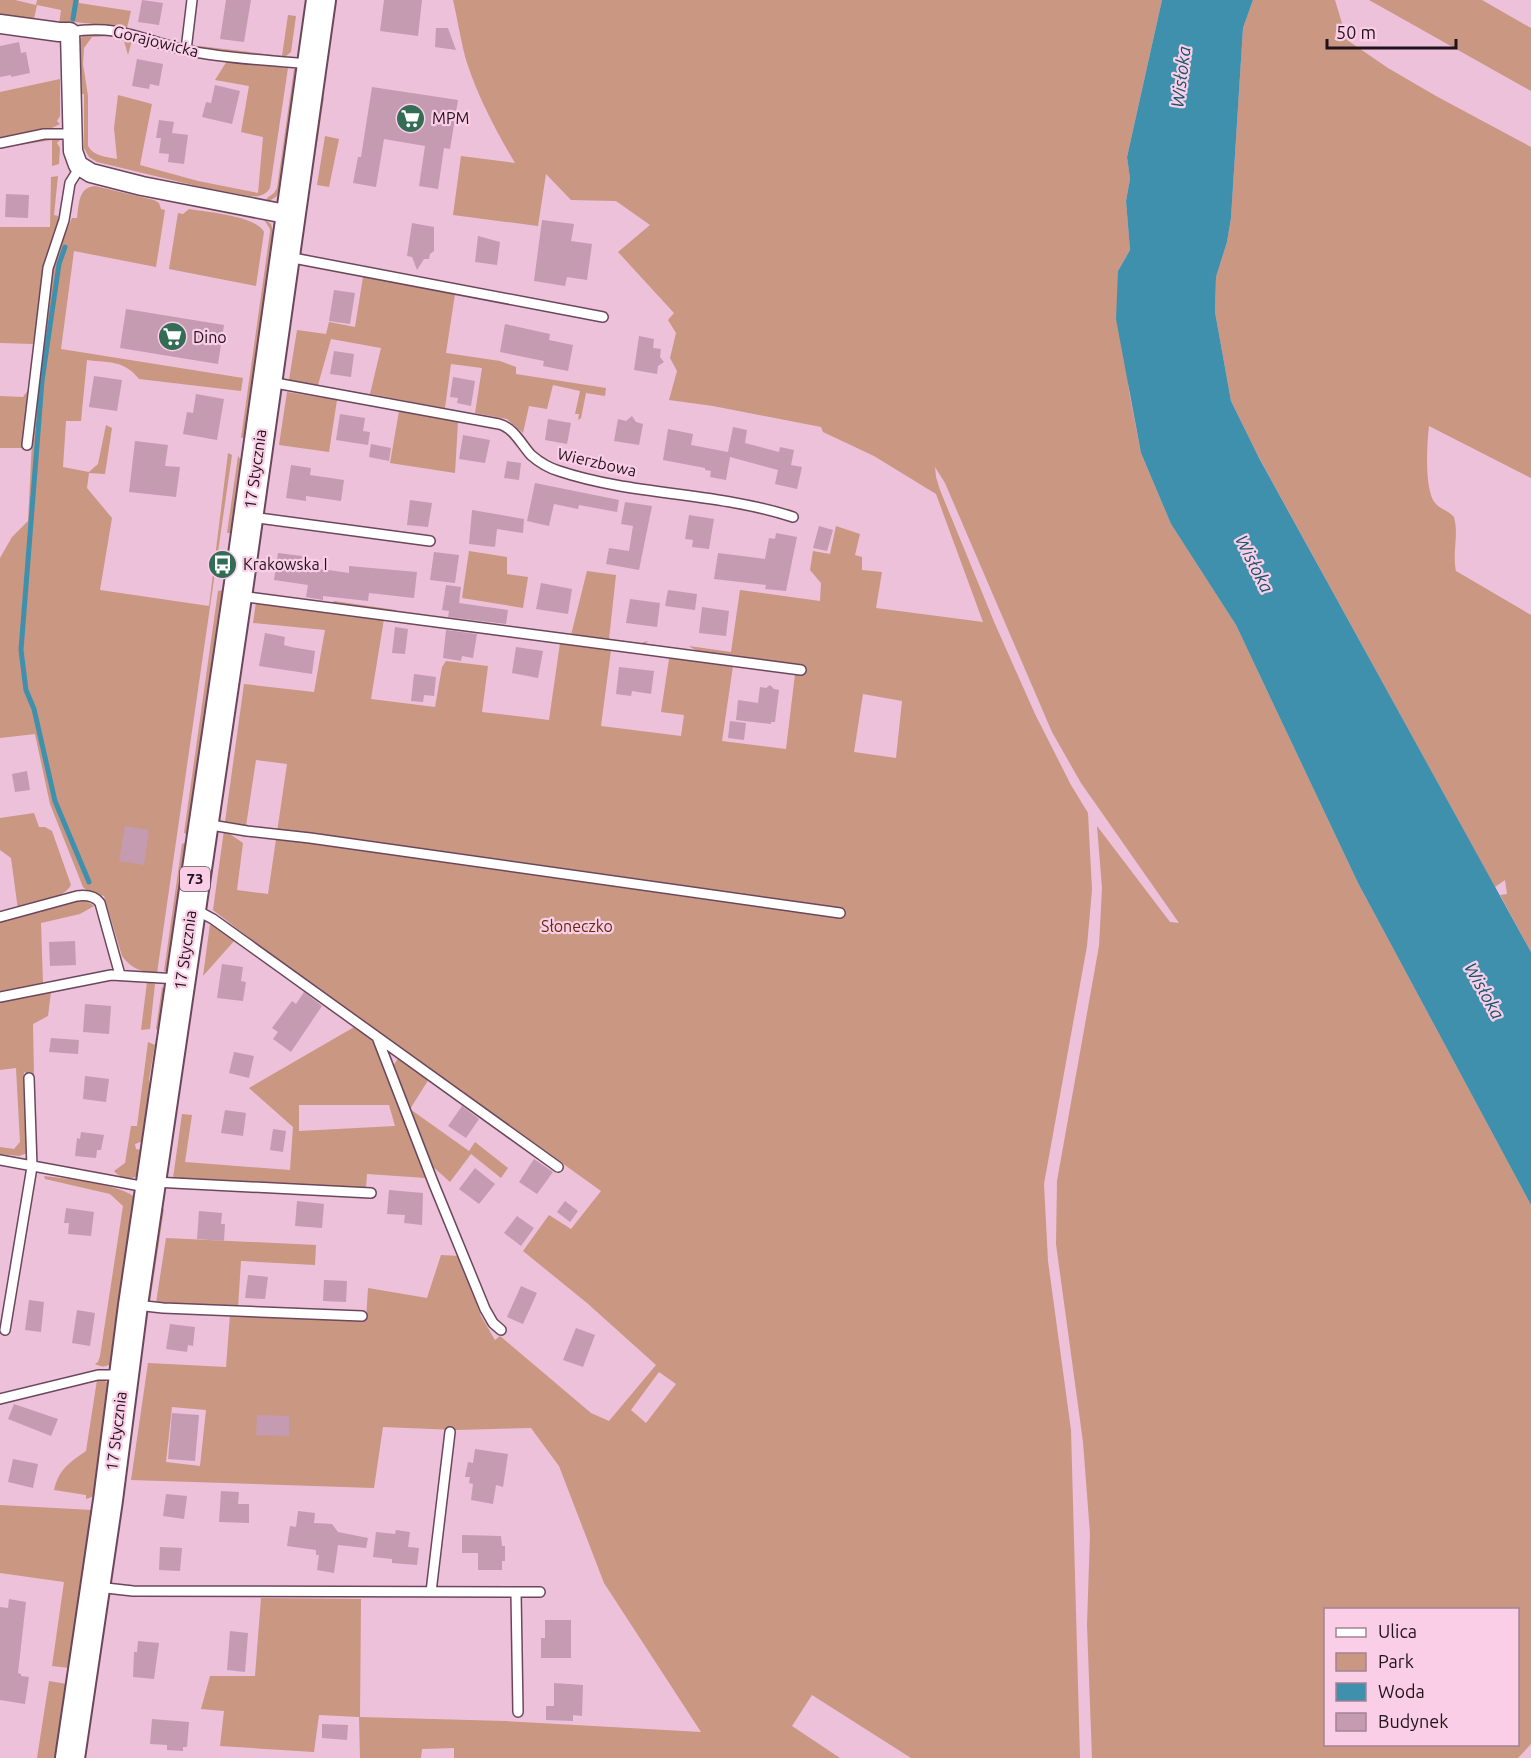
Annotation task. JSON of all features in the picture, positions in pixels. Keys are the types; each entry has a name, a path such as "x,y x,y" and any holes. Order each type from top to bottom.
{"main road":[{"name":"17 Stycznia","path":"70,1758 321,0"}],"street":[{"name":"Gorajowicka","path":"0,24 70,32"},
{"path":"70,32 73,154 80,167 91,173 141,186 291,215"}],"lane":[{"path":"186,50 192,0"},
{"name":"Gorajowicka","path":"70,32 90,29 116,30 186,50 311,65"},
{"path":"0,143 44,134 73,134"},
{"path":"27,445 48,268 64,220 70,183 80,167"},
{"path":"285,257 603,317"},
{"name":"Wierzbowa","path":"267,382 504,425 531,455 556,471 617,484 758,507 793,517"},
{"path":"248,517 430,542"},
{"path":"237,595 801,670"},
{"path":"203,824 840,913"},
{"path":"0,917 77,896 97,899 120,975"},
{"path":"191,908 213,919 558,1167"},
{"path":"0,998 84,979 120,975 180,979"},
{"path":"377,1036 485,1310 493,1323 501,1330"},
{"path":"5,1330 32,1167 28,1078"},
{"path":"0,1160 152,1185 371,1193"},
{"path":"133,1305 362,1316"},
{"path":"0,1399 103,1374 124,1375"},
{"path":"431,1592 450,1432"},
{"path":"95,1587 133,1591 540,1592"},
{"path":"516,1593 518,1712"}],"green space":[{"path":"0,0 15,0 36,5 37,0 79,0 79,3 131,11 127,28 76,22 59,25 61,10 37,5 33,23 0,18"},
{"name":"Słoneczko","path":"453,0 1162,0 1127,157 1130,179 1126,201 1130,250 1118,271 1129,391 1141,453 1171,524 1236,625 1358,883 1531,1205 1531,1744 1518,1758 1092,1758 1087,1625 1090,1534 1083,1442 1056,1244 1057,1181 1099,946 1102,888 1097,826 1170,922 1179,923 1081,783 1052,732 945,483 935,467 940,490 995,624 1035,714 1088,813 1092,890 1087,946 1044,1184 1048,1261 1071,1430 1080,1758 911,1758 812,1695 792,1726 840,1758 454,1758 454,1748 422,1749 421,1758 360,1758 359,1717 319,1715 314,1752 220,1746 224,1711 201,1709 210,1676 255,1676 261,1598 361,1599 360,1717 505,1721 701,1732 604,1583 559,1466 531,1428 456,1430 383,1427 374,1488 131,1480 148,1363 226,1367 230,1315 366,1320 368,1288 427,1298 441,1255 459,1256 481,1316 495,1340 500,1336 591,1413 609,1421 656,1365 587,1303 523,1251 549,1215 571,1229 601,1191 262,948 213,910 224,830 243,843 237,890 268,894 287,764 256,760 246,826 225,822 244,684 314,692 325,630 253,623 256,602 384,619 371,699 435,707 442,667 446,661 488,666 482,712 549,720 560,643 611,650 601,726 681,736 684,715 661,712 669,659 671,657 730,664 733,666 722,741 786,749 795,674 802,672 803,666 697,651 689,646 731,652 740,590 820,601 821,583 810,570 813,551 830,554 836,526 860,534 855,555 862,557 862,570 882,572 876,608 983,622 936,494 874,456 823,432 821,427 669,400 677,371 670,358 676,333 668,320 674,313 618,252 650,225 616,201 571,200 546,174 538,226 453,215 461,156 515,163 488,115 465,55","holes":["863,694 902,701 896,758 854,752","659,1372 676,1384 646,1423 631,1410","172,1407 206,1410 200,1466 166,1462"]},
{"path":"1253,0 1335,0 1347,40 1388,68 1436,96 1531,147 1531,478 1429,426 1427,454 1429,487 1435,503 1454,517 1456,571 1531,615 1531,952 1500,895 1507,894 1505,880 1495,887 1257,454 1231,401 1215,312 1216,277 1227,242 1231,218 1243,28"},
{"path":"1369,0 1482,0 1531,28 1531,91"},
{"path":"288,15 296,16 291,52 285,57 199,48 199,46 282,56"},
{"path":"98,33 132,40 128,55 124,41 111,36 92,37 84,48 83,64 88,96 88,146 93,152 117,159 114,128 118,95 152,104 140,165 198,181 258,193 263,137 241,132 249,86 215,80 227,61 288,68 268,191 252,196 205,188 97,162 89,157 84,148 84,94 79,94 79,41 84,34"},
{"path":"298,68 281,188 276,197 267,202 267,198 277,188 294,69"},
{"path":"60,79 60,116 57,121 60,124 50,129 0,139 0,92"},
{"path":"324,97 311,183 307,182 320,98"},
{"path":"325,136 339,139 329,187 317,185"},
{"path":"49,137 61,139 57,143 60,148 59,164 52,166 52,140 0,148 0,146"},
{"path":"58,176 54,215 58,216 58,222 48,255 33,344 0,343 0,227 50,227 51,177"},
{"path":"95,186 154,200 159,203 161,209 165,210 156,267 74,251 61,349 243,378 241,391 139,379 122,365 87,360 81,421 66,421 63,467 89,472 98,464 106,425 112,428 105,474 89,473 87,488 112,518 100,590 209,606 228,453 232,455 157,973 137,969 122,956 104,896 89,892 83,887 50,804 35,734 0,738 0,558 12,537 28,521 34,402 53,262 72,218 77,218 82,193 89,187"},
{"path":"189,209 242,218 252,222 264,232 256,286 169,269 178,213 183,214"},
{"path":"263,218 271,224 274,235 245,437 241,438 270,232"},
{"path":"363,277 455,294 446,353 500,361 516,367 516,374 606,388 605,396 586,393 581,418 578,420 579,414 575,414 580,391 553,385 547,409 529,406 523,433 507,419 475,413 482,368 451,364 445,408 370,394 381,348 331,339 318,385 289,380 297,330 326,334 329,322 355,327"},
{"path":"28,390 24,448 0,448 0,396 23,397"},
{"path":"287,392 337,400 329,452 279,445"},
{"path":"399,411 458,422 455,473 390,463"},
{"path":"238,456 241,460 232,533 227,533"},
{"path":"469,551 507,557 507,574 528,577 523,608 462,598"},
{"path":"587,571 616,575 609,639 641,643 648,641 644,645 549,633 547,631 571,635"},
{"path":"223,590 188,835 184,833 218,591"},
{"path":"257,593 332,603 334,601 396,610 395,613"},
{"path":"34,813 39,827 52,831 71,885 62,894 18,910 11,858 0,850 0,818"},
{"path":"187,842 168,972 164,971 182,844"},
{"path":"80,900 94,906 80,914 41,923 43,984 0,993 0,922"},
{"path":"210,924 235,940 203,976"},
{"path":"147,982 155,984 150,1029 141,1030"},
{"path":"162,987 166,990 160,1031 156,1029"},
{"path":"51,992 48,1016 33,1024 34,1077 24,1072 27,1153 19,1156 0,1154 0,1147 14,1149 20,1142 16,1068 0,1070 0,1002"},
{"path":"356,1026 369,1035 383,1062 426,1178 367,1174 366,1188 173,1178 182,1114 192,1115 185,1162 290,1170 293,1127 249,1088","holes":["299,1105 389,1105 395,1126 299,1131"]},
{"path":"148,1042 155,1045 143,1141 135,1144 136,1149 141,1150 138,1175 125,1178 114,1171 125,1163 131,1126 137,1126"},
{"path":"399,1057 429,1079 410,1109 469,1151 475,1142 508,1168 501,1178 471,1154 450,1182 431,1165 393,1066"},
{"path":"44,1176 78,1180 119,1189 136,1198 115,1361 108,1366 95,1364 100,1356 123,1206 110,1194 45,1179"},
{"path":"160,1209 164,1209 150,1302 145,1301"},
{"path":"166,1238 316,1245 315,1265 241,1261 238,1308 156,1303"},
{"path":"102,1379 109,1384 95,1496 86,1499 86,1495 54,1490 62,1471 86,1451 97,1380"},
{"path":"0,1505 92,1510 69,1668 52,1666 64,1582 0,1573"},
{"path":"49,1681 67,1684 57,1758 37,1758"}],"water":[{"name":"Wisłoka","path":"1162,0 1253,0 1243,28 1231,218 1227,242 1216,277 1215,312 1231,401 1259,458 1531,952 1531,1205 1358,883 1236,625 1171,524 1141,453 1116,319 1118,271 1130,250 1126,201 1130,179 1127,157"}],"building":[{"path":"142,0 163,3 159,25 138,22"},
{"path":"226,0 251,0 244,42 220,39"},
{"path":"384,0 422,0 418,36 380,31"},
{"path":"436,28 448,28 456,50 435,47"},
{"path":"19,42 21,53 26,52 30,73 0,77 0,46"},
{"path":"137,59 163,64 159,86 150,84 149,89 132,86"},
{"path":"215,85 240,91 232,124 202,117 206,102 211,103"},
{"name":"MPM","path":"372,87 458,100 450,149 444,148 438,189 419,186 425,146 384,139 376,187 353,183 358,157 361,157"},
{"path":"159,120 174,122 172,133 188,135 184,164 168,162 169,154 159,153 161,138 156,138"},
{"path":"6,194 29,195 28,218 5,217"},
{"path":"542,220 574,224 571,241 592,244 587,280 567,277 565,286 534,281"},
{"path":"412,223 434,227 434,251 430,254 429,259 424,259 417,270 412,257 407,256"},
{"path":"478,236 500,242 497,265 475,262"},
{"path":"334,290 355,293 350,324 329,321"},
{"name":"Dino","path":"126,309 224,325 218,364 120,348"},
{"path":"505,324 550,334 549,340 573,345 568,371 543,366 544,361 500,352"},
{"path":"639,336 654,339 653,348 661,349 660,357 664,362 658,366 657,374 634,370"},
{"path":"334,351 354,354 351,377 330,374"},
{"path":"94,376 122,380 117,411 89,407"},
{"path":"453,377 475,381 471,406 457,403 458,398 450,397"},
{"path":"196,394 224,399 217,440 183,434 187,412 193,413"},
{"path":"340,414 365,418 363,431 370,432 368,445 336,440"},
{"path":"632,416 636,422 643,424 639,445 614,441 618,419 626,421"},
{"path":"548,419 571,423 567,444 545,440"},
{"path":"733,427 747,430 745,443 779,452 780,447 794,450 791,465 802,467 797,489 775,484 778,470 730,457 726,480 710,477 711,471 705,468 663,460 668,429 693,434 691,445 728,452"},
{"path":"463,435 490,440 485,463 459,459"},
{"path":"135,441 168,445 165,466 180,467 176,497 129,492"},
{"path":"371,444 391,448 389,461 369,457"},
{"path":"507,461 521,463 519,480 504,478"},
{"path":"291,465 311,468 310,475 344,480 341,501 306,496 306,501 286,498"},
{"path":"535,483 619,500 617,512 579,505 578,509 554,504 549,526 527,521"},
{"path":"410,500 432,503 428,527 407,525"},
{"path":"625,502 652,506 639,570 606,564 609,548 629,551 633,526 621,524"},
{"path":"472,510 524,519 523,533 497,529 495,547 469,544"},
{"path":"689,515 714,519 709,549 692,547 693,540 685,539"},
{"path":"819,526 833,530 827,551 813,548"},
{"path":"776,533 797,537 786,591 765,589 766,585 714,579 718,553 765,559 769,538 775,539"},
{"path":"434,552 459,555 455,583 430,580"},
{"path":"278,553 302,556 301,566 349,573 349,566 417,572 414,598 369,593 368,601 323,596 323,600 306,597 308,585 274,580"},
{"path":"541,583 572,589 568,614 536,609"},
{"path":"446,585 461,587 459,603 508,610 506,624 448,617 449,611 442,610"},
{"path":"668,590 697,594 695,610 665,606"},
{"path":"630,599 660,603 657,627 626,623"},
{"path":"702,607 729,611 726,636 699,633"},
{"path":"395,627 408,629 405,654 392,653"},
{"path":"446,630 477,634 473,658 462,656 461,661 443,658"},
{"path":"265,633 285,637 284,645 315,651 312,674 259,666"},
{"path":"516,647 543,651 538,678 512,673"},
{"path":"619,667 654,671 651,694 632,691 631,696 616,694"},
{"path":"414,674 436,677 434,696 424,695 423,702 411,701"},
{"path":"770,685 779,690 775,722 771,724 736,720 738,700 758,703 760,687 766,688"},
{"path":"730,721 746,723 744,740 728,738"},
{"path":"27,771 30,790 15,792 12,774"},
{"path":"125,826 149,830 144,865 119,861"},
{"path":"75,941 76,965 50,966 49,942"},
{"path":"222,964 243,967 241,981 246,982 243,1001 217,998"},
{"path":"304,992 322,1006 291,1052 273,1039 278,1032 272,1028 292,1001 296,1004"},
{"path":"85,1004 111,1006 109,1034 83,1032"},
{"path":"51,1038 79,1040 78,1054 49,1052"},
{"path":"234,1052 254,1056 249,1078 229,1073"},
{"path":"85,1076 109,1079 106,1102 83,1099"},
{"path":"462,1106 479,1119 466,1138 448,1126"},
{"path":"225,1110 246,1113 243,1136 221,1133"},
{"path":"273,1129 286,1131 283,1152 270,1150"},
{"path":"81,1132 104,1135 101,1150 97,1150 96,1158 75,1156 77,1138 80,1139"},
{"path":"534,1159 553,1172 537,1194 519,1182"},
{"path":"475,1168 495,1184 479,1204 459,1189"},
{"path":"389,1190 423,1193 422,1225 404,1223 405,1215 387,1214"},
{"path":"297,1201 324,1204 322,1228 295,1226"},
{"path":"565,1201 578,1211 570,1222 557,1212"},
{"path":"66,1208 94,1212 91,1236 68,1234 69,1223 64,1223"},
{"path":"199,1211 222,1213 221,1224 225,1224 224,1241 197,1239"},
{"path":"517,1216 534,1228 521,1246 504,1233"},
{"path":"248,1275 268,1277 265,1299 245,1298"},
{"path":"324,1280 347,1281 346,1302 323,1301"},
{"path":"521,1286 537,1293 523,1324 507,1317"},
{"path":"29,1300 44,1302 41,1332 25,1330"},
{"path":"77,1310 95,1313 90,1346 72,1343"},
{"path":"170,1324 195,1327 193,1346 188,1345 187,1352 166,1349"},
{"path":"576,1328 595,1335 583,1367 563,1360"},
{"path":"14,1404 58,1419 51,1436 8,1419"},
{"path":"172,1413 199,1415 195,1461 168,1459"},
{"path":"257,1415 289,1416 289,1436 256,1435"},
{"path":"475,1449 508,1454 503,1487 496,1485 493,1504 471,1500 473,1484 469,1483 470,1477 465,1477 468,1462 473,1463"},
{"path":"13,1459 38,1464 33,1488 8,1482"},
{"path":"221,1491 239,1492 238,1504 249,1504 249,1523 219,1522"},
{"path":"166,1494 187,1496 184,1519 163,1516"},
{"path":"298,1511 315,1513 314,1523 332,1524 338,1532 368,1538 366,1548 338,1545 334,1573 317,1570 319,1555 316,1555 316,1550 287,1546 290,1526 296,1527"},
{"path":"396,1530 410,1532 408,1547 419,1548 417,1565 392,1563 392,1559 373,1557 376,1532 395,1534"},
{"path":"462,1535 501,1536 502,1546 505,1546 505,1561 502,1561 502,1570 478,1570 478,1553 462,1553"},
{"path":"160,1547 182,1548 180,1571 159,1570"},
{"path":"9,1599 26,1602 18,1673 29,1677 25,1704 0,1700 0,1607 8,1608"},
{"path":"545,1620 571,1620 571,1658 541,1658 541,1638 545,1638"},
{"path":"230,1631 248,1633 245,1672 227,1670"},
{"path":"138,1641 159,1643 154,1679 133,1677 134,1652 137,1652"},
{"path":"554,1683 583,1685 582,1716 573,1715 573,1721 546,1720 546,1706 554,1706"},
{"path":"152,1719 189,1722 187,1747 183,1747 183,1751 167,1750 167,1745 150,1744"},
{"path":"322,1724 348,1725 347,1740 322,1738"}],"waterway":[{"path":"73,19 76,0"},
{"path":"65,247 59,264 42,381 21,650 26,690 34,709 55,801 89,882"}],"place":[{"name":"MPM","path":"411,118"},
{"name":"Dino","path":"172,337"},
{"name":"Krakowska I","path":"222,564"}]}
